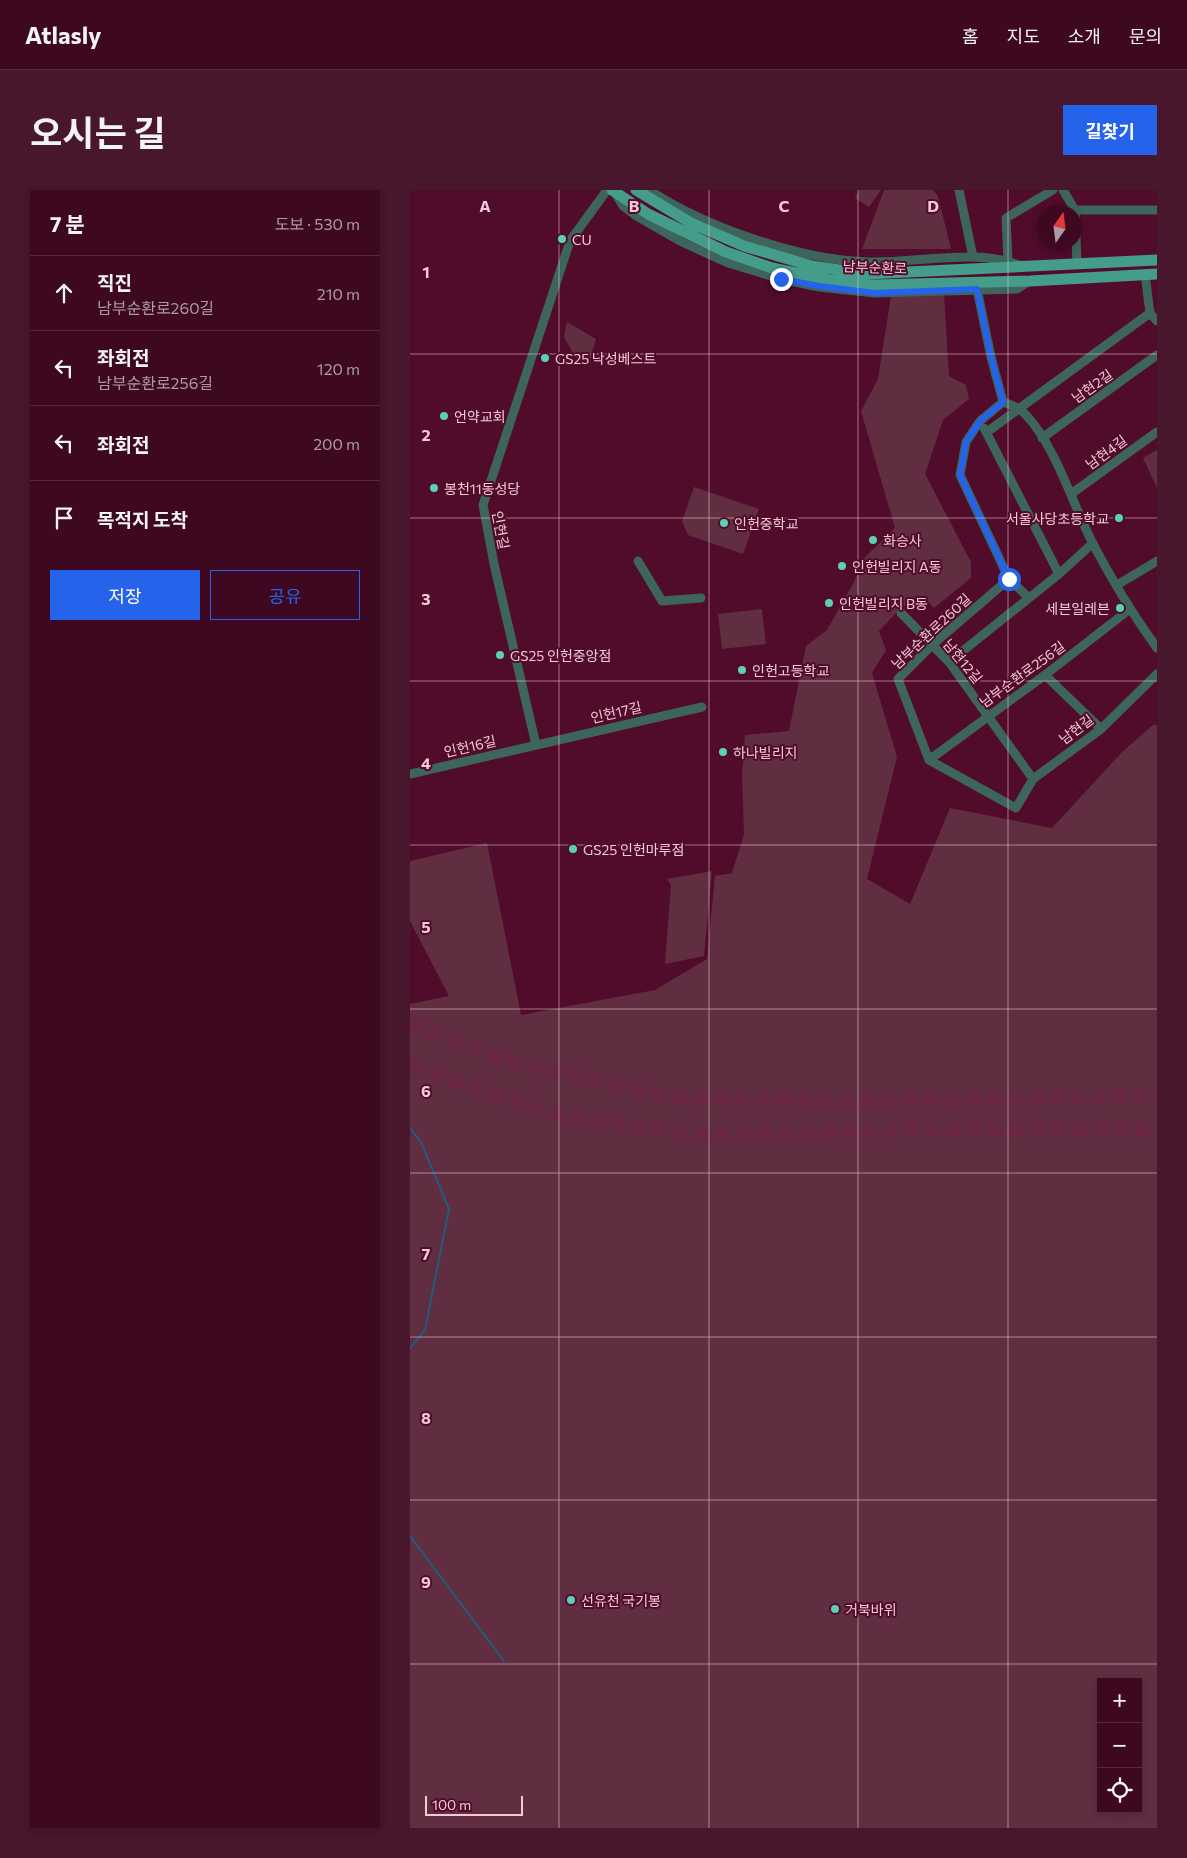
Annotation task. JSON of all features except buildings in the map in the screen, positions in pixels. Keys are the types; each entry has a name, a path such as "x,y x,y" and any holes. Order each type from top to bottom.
{"main road":[{"name":"남부순환로","path":"611,190 648,214 698,240 772,268 829,280 873,285 1030,281 1151,274"},
{"name":"남부순환로","path":"636,190 683,219 720,236 782,258 812,266 866,274 887,275 1157,260"},
{"path":"1151,274 1146,269 1146,266 1157,260"},
{"path":"1112,275 1122,267 1116,262"}],"street":[{"path":"611,190 623,206 658,229 720,260 761,274 819,286 875,293 1017,289 1030,281"},
{"name":"인헌길","path":"536,745 494,564 483,505 570,241 611,190"},
{"path":"649,190 698,216 748,237 820,256 866,262 973,257 1008,260 1024,268"},
{"path":"960,190 973,257"},
{"path":"1008,260 1006,218 1054,190"},
{"path":"1063,190 1072,205"},
{"path":"1082,210 1157,210"},
{"path":"1076,250 1077,264"},
{"path":"1151,274 1147,302 1150,313 1157,322"},
{"path":"977,289 991,357 1003,402"},
{"path":"987,432 1150,313"},
{"name":"남현2길","path":"1042,438 1157,355"},
{"path":"1003,402 1018,408 1042,438 1071,494 1093,543 1130,609 1157,648"},
{"path":"1003,402 980,421 966,442 960,475 1009,579 1029,598"},
{"path":"980,421 1059,574"},
{"name":"남현4길","path":"1071,494 1157,432"},
{"path":"949,662 1059,574 1093,543"},
{"path":"638,561 662,601 701,598"},
{"path":"1117,585 1157,561"},
{"name":"남부순환로260길","path":"929,760 898,679 932,645 1009,579"},
{"name":"남부순환로256길","path":"929,760 1045,675 1130,609"},
{"name":"남현12길","path":"901,613 949,662 1033,779"},
{"name":"남현길","path":"929,760 1016,808 1033,779 1101,729 1157,674"},
{"path":"1045,675 1101,729"},
{"name":"인헌17길","path":"536,745 702,707"},
{"name":"인헌16길","path":"410,774 536,745"}],"shaded area":[{"path":"859,190 881,190 869,207 855,198"},
{"path":"884,190 933,190 938,196 951,249 862,249"},
{"path":"893,283 944,294 949,376 966,385 969,399 943,420 925,474 971,562 971,578 934,608 923,596 900,609 879,631 886,650 872,673 897,757 867,879 910,904 950,808 1052,828 1123,751 1154,724 1157,726 1157,1828 410,1828 410,1004 449,996 410,921 410,861 487,843 521,1015 655,990 707,959 715,876 732,873 744,834 742,775 745,735 789,731 806,646 827,630 853,584 864,558 895,528 861,411 878,379"},
{"path":"567,322 596,339 590,359 581,356 577,360 564,337"},
{"path":"1157,450 1157,488 1143,458"},
{"path":"694,487 759,509 743,554 688,535 682,521"},
{"path":"762,609 766,644 722,649 718,614"},
{"path":"712,871 704,956 665,964 671,885 667,879"}],"waterway":[{"path":"410,1128 421,1142 449,1209 425,1330 410,1348"},
{"path":"410,1536 504,1661"}],"tunnel":[{"path":"410,1023 506,1061 676,1098 846,1101 1157,1097"},
{"path":"410,1066 555,1115 706,1135 917,1130 1157,1130"}],"place":[{"name":"CU","path":"562,239"},
{"name":"GS25 낙성베스트","path":"545,358"},
{"name":"언약교회","path":"444,416"},
{"name":"봉천11동성당","path":"434,488"},
{"name":"서울사당초등학교","path":"1119,518"},
{"name":"인헌중학교","path":"724,523"},
{"name":"화승사","path":"873,540"},
{"name":"인헌빌리지 A동","path":"842,566"},
{"name":"인헌빌리지 B동","path":"829,603"},
{"name":"세븐일레븐","path":"1120,608"},
{"name":"GS25 인헌중앙점","path":"500,655"},
{"name":"인헌고등학교","path":"742,670"},
{"name":"하나빌리지","path":"723,752"},
{"name":"GS25 인헌마루점","path":"573,849"},
{"name":"선유천 국기봉","path":"571,1600"},
{"name":"거북바위","path":"835,1609"}],"route":[{"path":"781,279 831,288 875,293 977,289 991,357 1003,402 980,421 966,442 960,475 1009,579"}]}
